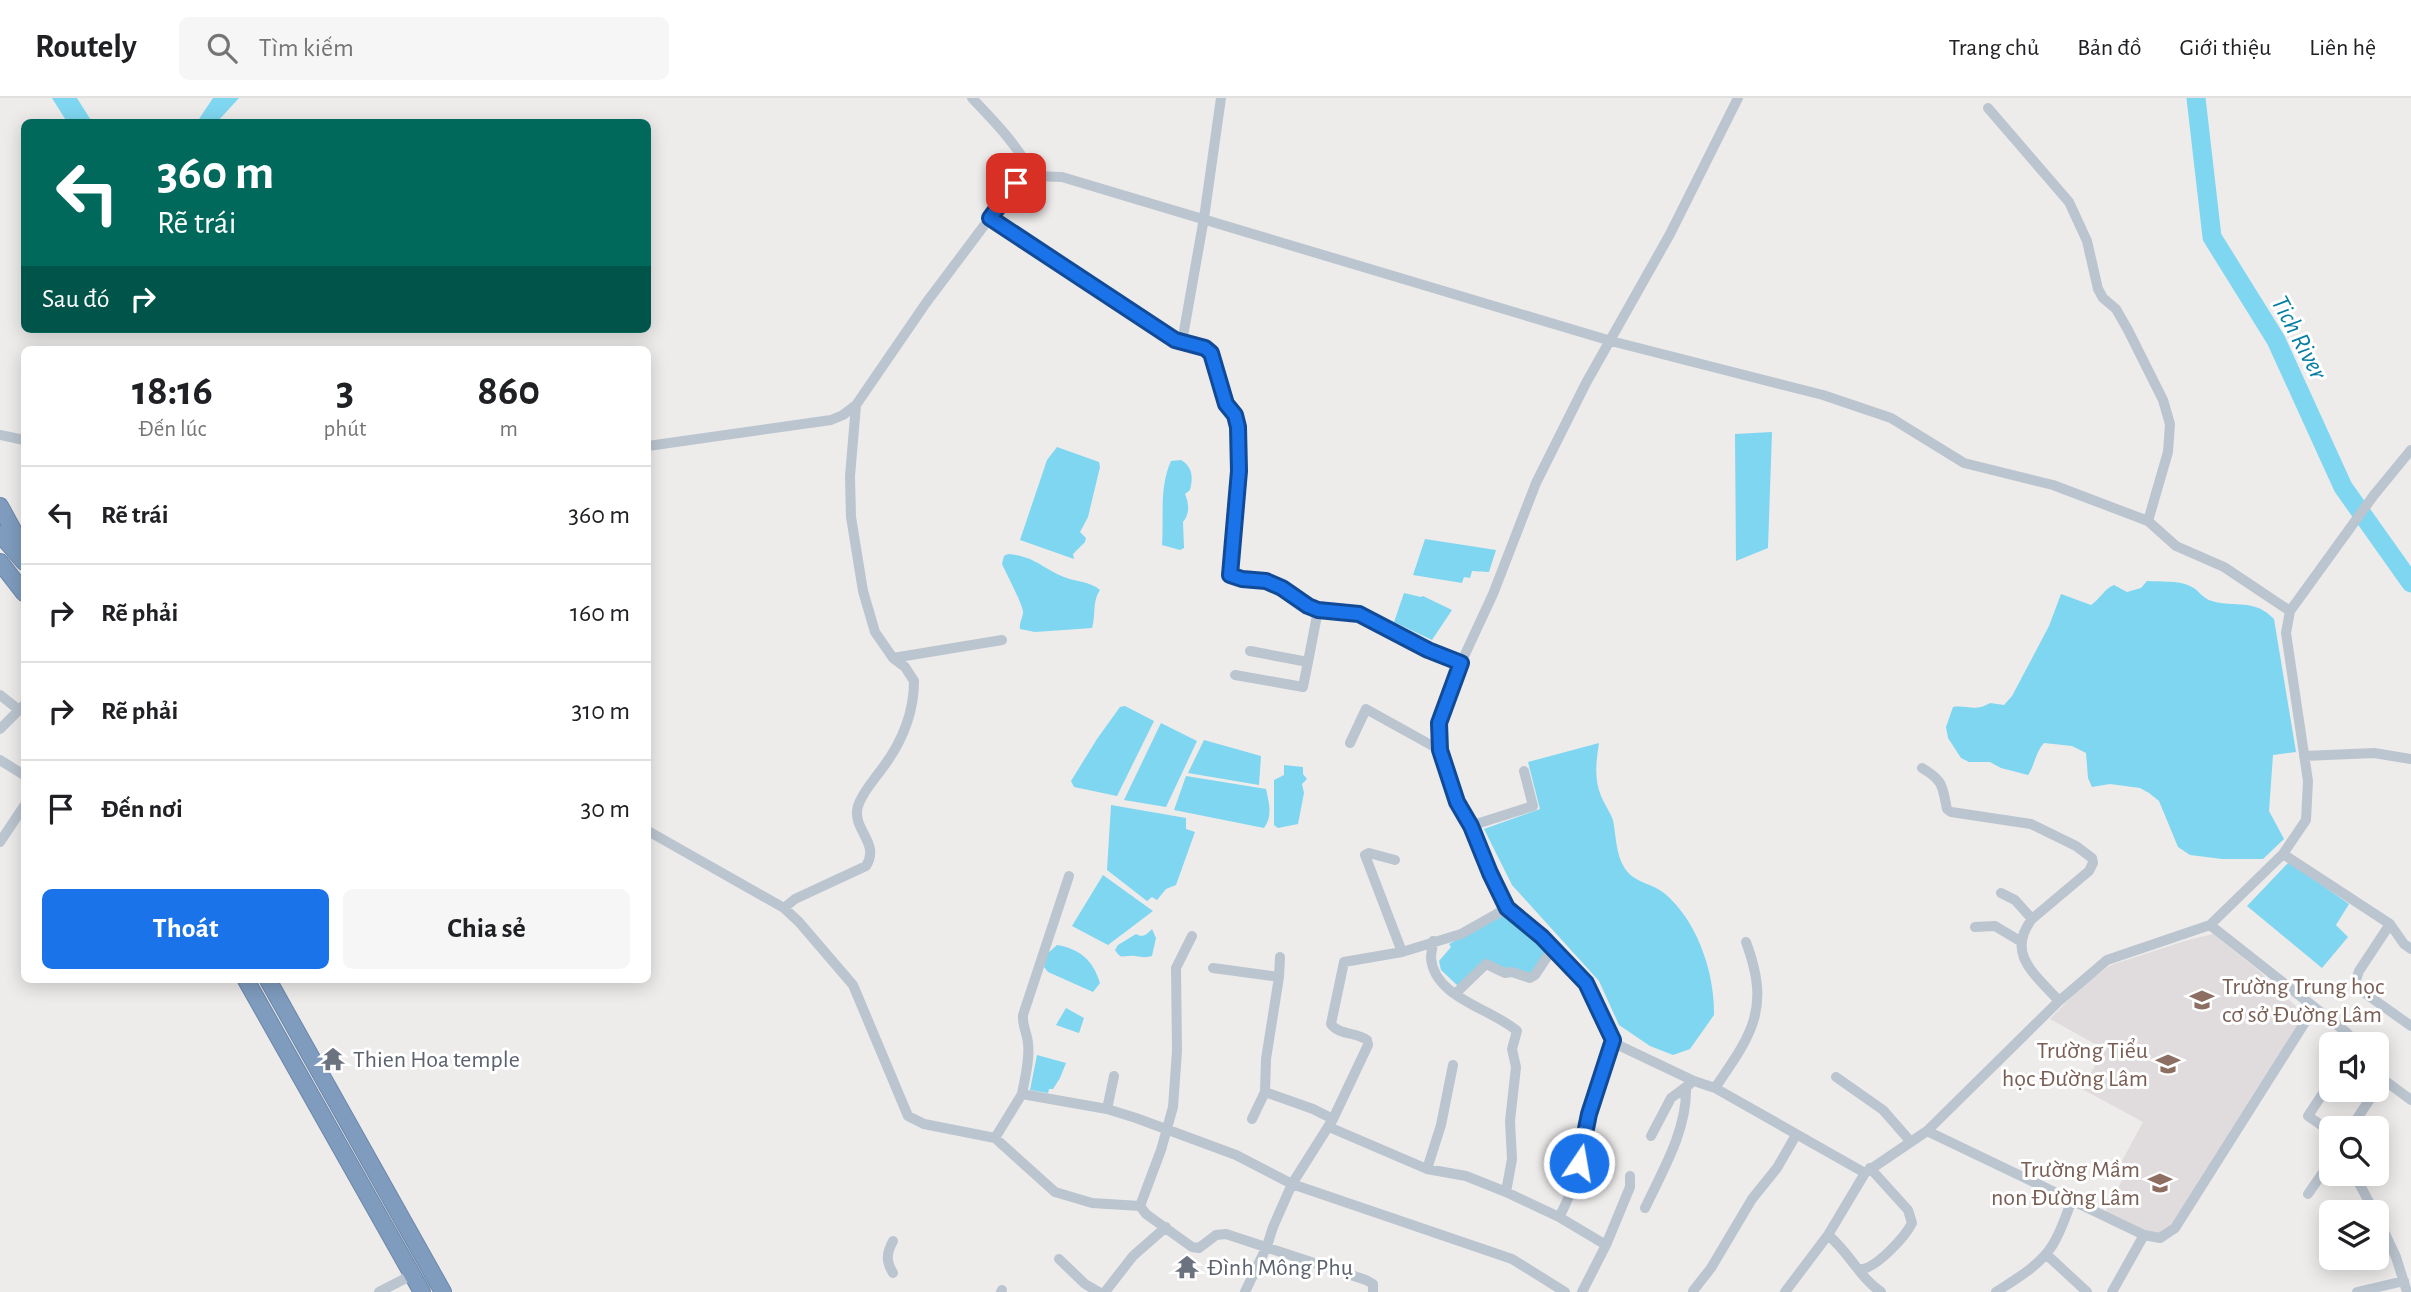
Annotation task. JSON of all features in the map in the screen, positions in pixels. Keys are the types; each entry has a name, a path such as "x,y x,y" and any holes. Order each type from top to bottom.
{"highway":[{"path":"0,506 21,544"},
{"path":"0,534 21,558"},
{"path":"0,562 21,591"},
{"path":"0,571 21,592"},
{"path":"248,983 422,1292"},
{"path":"270,983 443,1292"}],"street":[{"path":"972,98 1014,142 1034,176"},
{"path":"1182,342 1204,218 1221,98"},
{"path":"1738,98 1670,234 1586,383 1536,483 1439,723 1440,750 1457,802 1471,826 1507,908 1553,948 1586,983 1613,1040 1622,1048 1690,1084 1715,1088 1796,1135 1868,1171 1908,1210 1912,1223 1902,1238 1871,1267 1859,1269"},
{"path":"1988,108 2069,202 2087,241 2102,298 2116,309 2129,330 2163,400 2170,424 2168,452 2148,522"},
{"path":"651,446 831,420 843,415 856,405 926,303 1016,183 1034,176 1062,177 1611,341 1823,395 1891,418 1964,463 2053,485 2148,522 2176,546 2224,567 2290,611"},
{"path":"990,218 1182,342 1205,348 1211,353 1226,404 1235,415 1238,427 1239,471 1230,575 1266,581 1318,610 1359,614 1428,650 1461,663"},
{"path":"783,908 795,899 860,870 869,861 871,848 859,826 857,808 895,752 912,708 912,675 893,658 875,632 854,545 850,476 856,405"},
{"path":"0,435 21,439"},
{"path":"1785,1292 1828,1235 1868,1171 1927,1132 2059,1001 2107,960 2210,925 2283,854 2306,820 2308,780 2286,633 2290,611 2374,495 2411,450"},
{"path":"1235,674 1303,687 1318,610"},
{"path":"893,658 1002,640"},
{"path":"1250,651 1308,662"},
{"path":"0,695 21,706"},
{"path":"0,729 21,708"},
{"path":"1350,743 1366,709 1440,750"},
{"path":"2304,756 2374,753 2411,759"},
{"path":"0,760 21,773"},
{"path":"1922,768 1935,775 1943,786 1947,809 1951,812 2031,824 2076,846 2092,858 2089,871 2032,919 2020,941 2021,952 2031,970 2059,1001"},
{"path":"1471,826 1533,806 1524,771"},
{"path":"0,842 21,810"},
{"path":"651,833 783,908 799,922 853,985 908,1116 924,1124 995,1138 1055,1192 1091,1203 1140,1206 1146,1214 1196,1248 1221,1234 1366,1280 1373,1284 1373,1292"},
{"path":"1395,859 1369,853 1364,855 1402,952"},
{"path":"2283,854 2394,928 2411,935"},
{"path":"995,1138 1022,1094 1028,1059 1023,1015 1069,876"},
{"path":"2001,893 2015,900 2032,919"},
{"path":"1245,1292 1268,1247 1273,1227 1292,1184 1331,1123 1367,1045 1367,1040 1362,1036 1332,1028 1344,962 1402,952 1461,933 1507,908"},
{"path":"2210,925 2343,1032"},
{"path":"1975,927 1995,926 2020,941"},
{"path":"2394,928 2404,944 2411,949"},
{"path":"2394,928 2359,971 2355,983 2359,989 2411,1026"},
{"path":"1140,1206 1167,1130 1176,1090 1176,968 1192,936"},
{"path":"1433,941 1431,958 1441,981 1462,1000 1508,1023 1517,1031 1512,1049 1516,1067 1510,1121 1512,1158 1506,1192"},
{"path":"1715,1088 1745,1045 1755,1018 1756,983 1753,961 1746,942"},
{"path":"1456,993 1486,964 1505,973 1512,972 1530,978 1535,975 1553,948"},
{"path":"1252,1119 1265,1092 1266,1059 1280,957"},
{"path":"1213,968 1279,978"},
{"path":"1927,1132 2144,1235 2160,1238 2175,1228 2314,1008"},
{"path":"1559,1217 1569,1200 1584,1146 1589,1114 1613,1040"},
{"path":"1427,1169 1441,1125 1453,1065"},
{"path":"1107,1109 1114,1076"},
{"path":"1836,1077 1883,1110 1911,1142"},
{"path":"1651,1136 1671,1098 1690,1084"},
{"path":"1645,1208 1682,1125 1690,1084"},
{"path":"2389,1089 2411,1101"},
{"path":"1265,1092 1313,1109 1331,1123 1427,1169 1466,1176 1506,1192 1559,1217 1606,1245"},
{"path":"1022,1094 1107,1109 1184,1134 1236,1154 1292,1184 1512,1259 1565,1292"},
{"path":"2319,1099 2308,1116 2319,1124"},
{"path":"1693,1291 1711,1268 1752,1199 1777,1168 1796,1135"},
{"path":"1582,1292 1606,1245 1630,1187 1630,1176"},
{"path":"2308,1194 2319,1178"},
{"path":"1996,1292 2026,1272 2046,1254 2073,1200"},
{"path":"1105,1292 1133,1256 1166,1227"},
{"path":"1828,1235 1850,1255 1867,1281 1881,1292"},
{"path":"2112,1292 2144,1235"},
{"path":"893,1241 886,1262 893,1273"},
{"path":"2357,1292 2405,1287 2389,1242"},
{"path":"2046,1254 2087,1292"},
{"path":"1059,1259 1085,1284 1099,1292"},
{"path":"379,1292 412,1275"}],"shaded area":[{"path":"2213,934 2260,972 2306,1016 2165,1235 2152,1234 2105,1212 2124,1177 2116,1172 2143,1122 2082,1089 2104,1049 2050,1019 2083,985 2111,965"}],"water":[{"path":"52,98 77,98 90,119 65,119"},
{"path":"213,98 239,98 220,119 199,119"},
{"path":"1772,432 1768,548 1736,561 1735,434"},
{"path":"1057,447 1099,462 1100,467 1088,517 1080,532 1086,538 1085,542 1073,554 1074,559 1020,540 1047,460"},
{"path":"1181,460 1190,469 1192,477 1190,490 1185,494 1188,508 1183,522 1184,548 1180,550 1162,545 1167,471 1171,461"},
{"path":"1425,539 1496,550 1489,572 1472,571 1470,578 1464,577 1462,583 1413,575"},
{"path":"1008,554 1031,560 1064,577 1087,583 1100,590 1092,628 1035,632 1020,629 1022,608 1002,564 1004,556"},
{"path":"2147,581 2185,584 2209,600 2259,608 2274,619 2296,752 2273,755 2269,811 2284,839 2263,859 2222,859 2190,855 2178,847 2159,801 2140,788 2110,784 2092,787 2088,778 2086,753 2072,746 2044,743 2028,775 2001,768 1990,762 1969,762 1961,758 1948,738 1946,727 1953,707 1976,708 1990,703 2004,705 2012,696 2049,626 2061,594 2091,605 2114,585 2127,592 2141,588"},
{"path":"1404,593 1423,596 1452,610 1432,640 1394,622"},
{"path":"1125,706 1154,721 1117,796 1074,787 1071,781 1097,739 1120,707"},
{"path":"1161,723 1197,741 1166,807 1124,800"},
{"path":"1204,740 1261,756 1259,785 1188,773"},
{"path":"1599,743 1597,783 1613,820 1621,862 1637,880 1664,893 1676,904 1695,932 1707,965 1714,1015 1690,1049 1673,1055 1650,1046 1619,1025 1599,981 1512,885 1484,829 1540,809 1528,762"},
{"path":"1284,765 1303,767 1303,774 1307,779 1302,784 1304,793 1298,824 1278,828 1274,825 1274,780 1284,775"},
{"path":"1186,776 1266,789 1269,814 1264,828 1174,810"},
{"path":"1111,805 1186,818 1186,829 1195,832 1176,885 1166,889 1157,900 1152,897 1147,901 1107,870"},
{"path":"2289,862 2349,904 2336,925 2348,937 2322,968 2247,906"},
{"path":"1103,875 1153,911 1108,945 1072,926"},
{"path":"1509,912 1548,949 1533,974 1505,971 1484,960 1459,987 1441,970 1439,961 1451,947 1449,944"},
{"path":"1152,929 1156,938 1152,956 1121,956 1115,950 1118,945 1136,934 1141,936"},
{"path":"1057,945 1079,953 1094,968 1100,983 1093,992 1048,972 1044,967 1047,954"},
{"path":"1066,1008 1084,1018 1079,1033 1056,1025"},
{"path":"1037,1055 1066,1063 1060,1078 1048,1093 1030,1090"}],"waterway":[{"name":"Tich River","path":"2196,98 2212,237 2276,340 2343,487 2411,583"}],"place":[{"name":"Trường Trung học cơ sở Đường Lâm","path":"2202,1000"},
{"name":"Thien Hoa temple","path":"333,1059"},
{"name":"Trường Tiểu học Đường Lâm","path":"2168,1064"},
{"name":"Trường Mầm non Đường Lâm","path":"2160,1183"},
{"name":"Đình Mông Phụ","path":"1187,1267"}],"route":[{"path":"1016,183 990,218 1175,340 1205,348 1211,353 1226,404 1235,415 1238,427 1239,471 1230,575 1266,581 1318,610 1359,614 1428,650 1461,663 1439,723 1440,750 1457,802 1471,826 1507,908 1542,937 1579,974 1594,995 1613,1040 1589,1114 1579,1163"}]}
